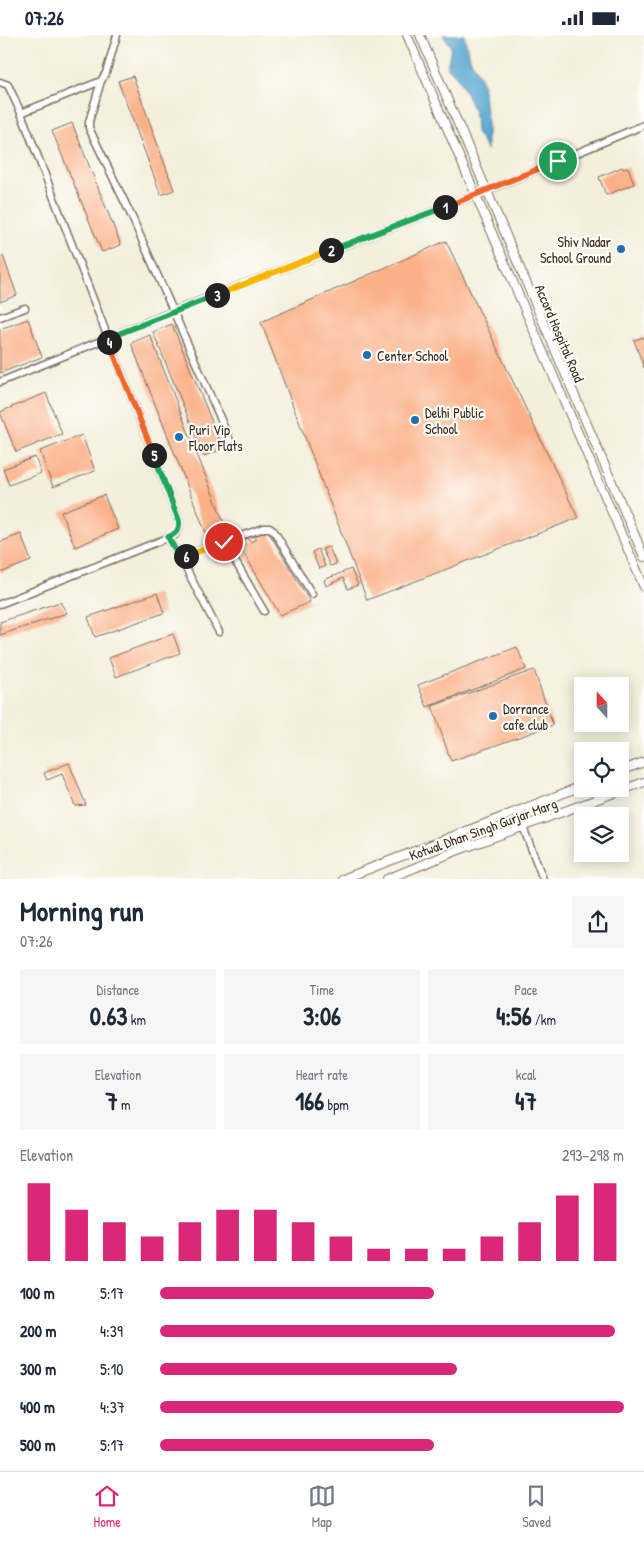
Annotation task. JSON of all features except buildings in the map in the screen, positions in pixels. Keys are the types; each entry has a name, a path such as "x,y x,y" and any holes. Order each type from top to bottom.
{"street":[{"path":"117,35 106,73 101,81 89,127 128,208 232,445"},
{"path":"407,35 644,587"},
{"name":"Accord Hospital Road","path":"420,35 644,557"},
{"path":"21,113 101,81"},
{"path":"0,82 8,85 21,113 179,521 178,531 174,535 0,604"},
{"path":"0,381 174,311 476,195 644,125"},
{"path":"0,317 25,308"},
{"path":"180,557 270,528 274,531 312,594"},
{"path":"168,537 220,632"},
{"path":"224,542 264,611"},
{"path":"629,768 644,762"},
{"name":"Kotwal Dhan Singh Gurjar Marg","path":"387,879 456,851 644,782"},
{"name":"Kotwal Dhan Singh Gurjar Marg","path":"343,879 574,788"},
{"path":"523,827 543,879"}],"water":[{"path":"443,35 464,35 470,58 483,84 487,123 487,150 476,132 475,117 469,99 456,76 447,67 451,47"}],"place":[{"name":"Shiv Nadar School Ground","path":"621,249"},
{"name":"Center School","path":"367,355"},
{"name":"Delhi Public School","path":"415,420"},
{"name":"Puri Vip Floor Flats","path":"179,437"},
{"name":"Dorrance cafe club","path":"493,716"}],"route":[{"path":"224,542 183,557 178,555 168,537 178,531 179,521 108,338 486,191 558,161"}]}
